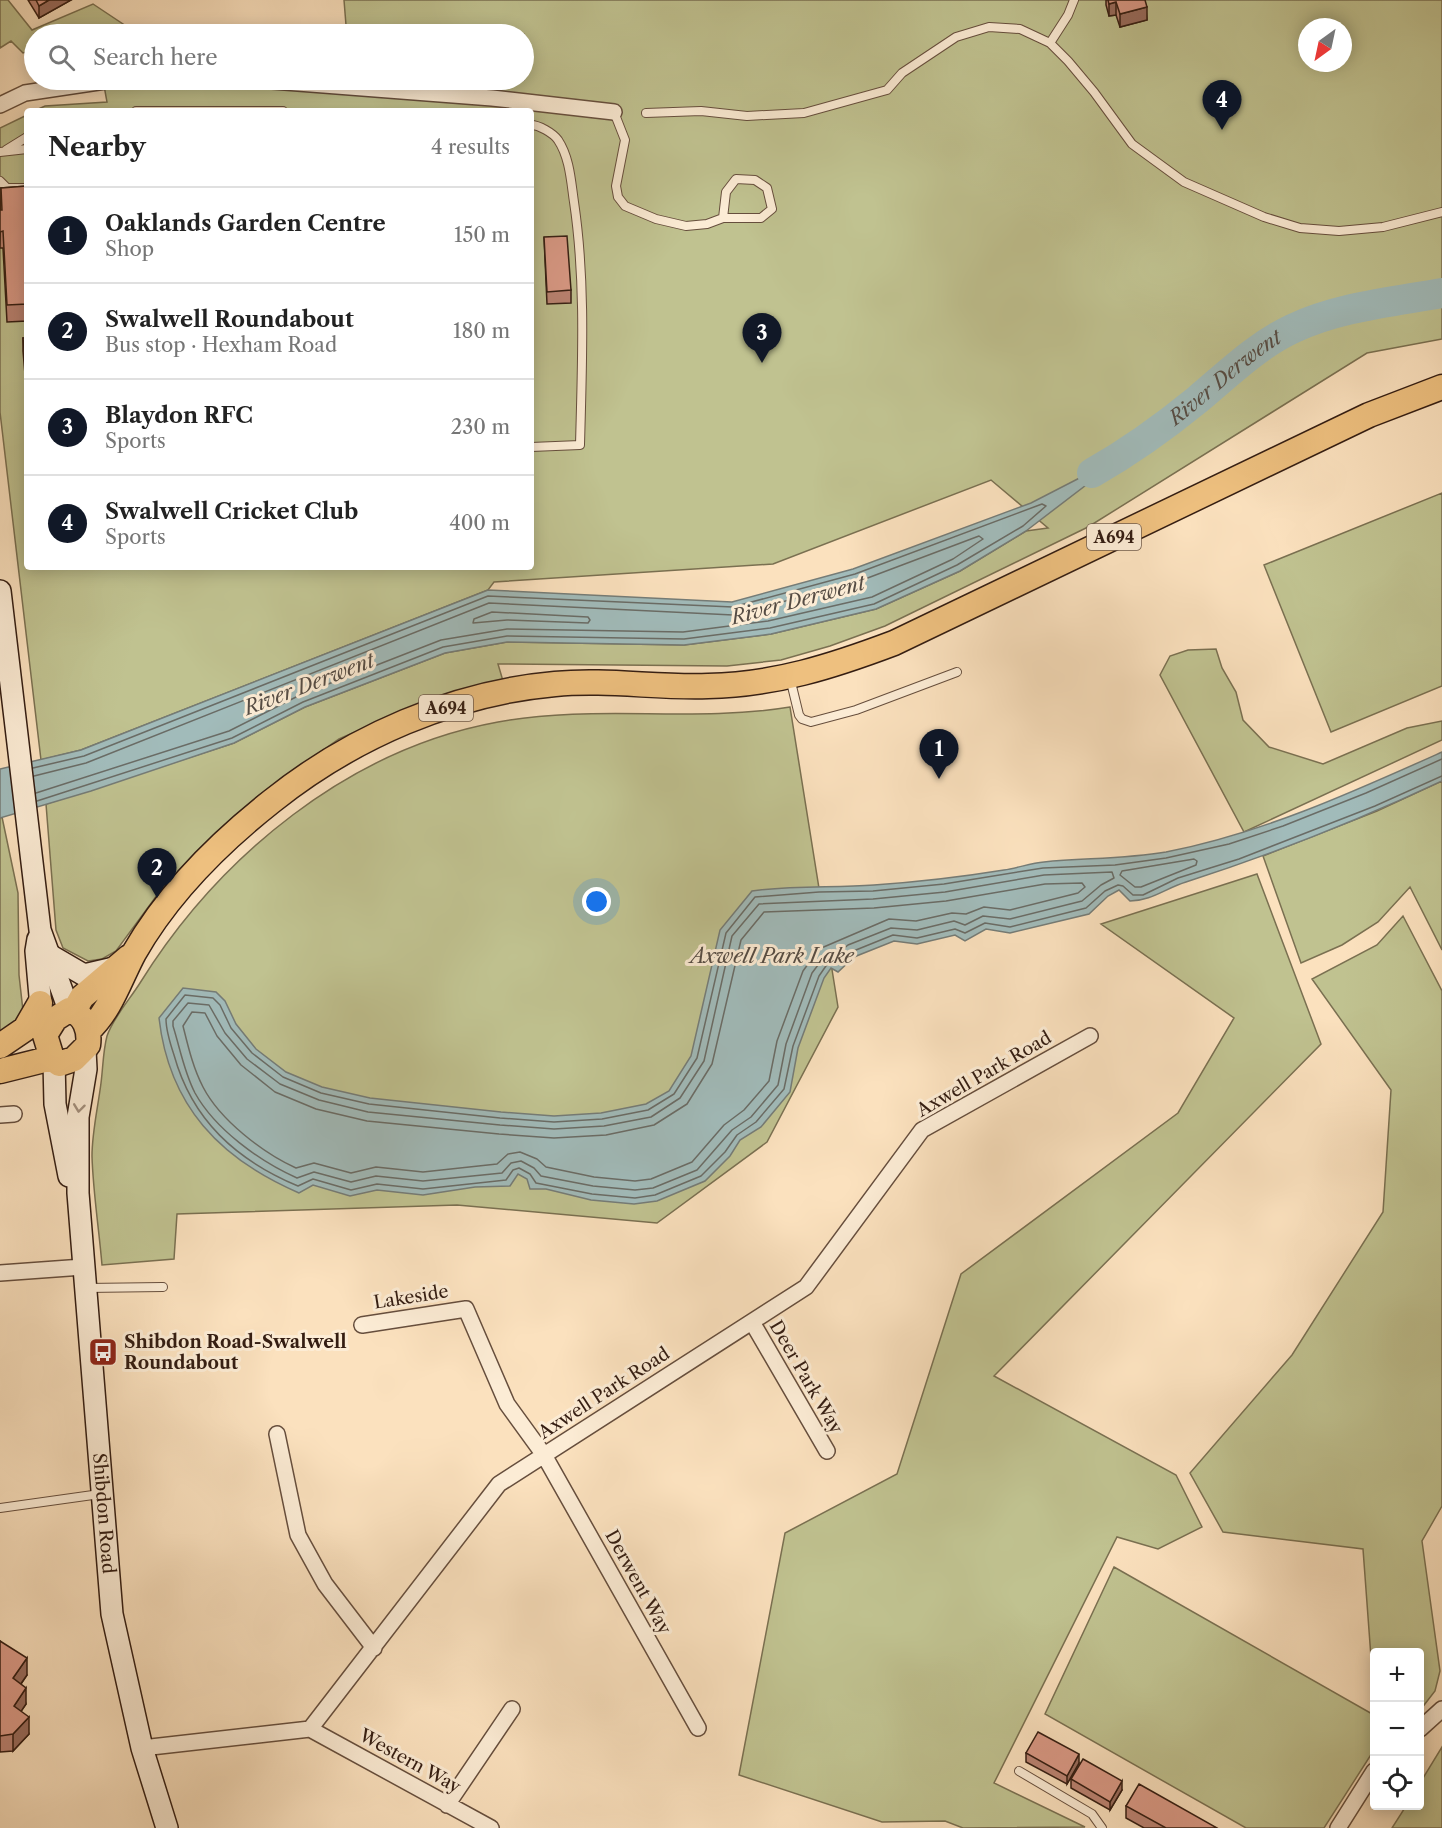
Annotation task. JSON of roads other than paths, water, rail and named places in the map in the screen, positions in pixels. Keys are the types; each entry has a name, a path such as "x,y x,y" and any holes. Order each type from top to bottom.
{"main road":[{"name":"A694","path":"0,1058 46,1032 55,1019 72,1011 82,997 134,953 189,881 251,819 325,763 390,729 464,702 538,686 581,683 708,687 790,677 843,663 894,643 1369,415 1442,387"},
{"path":"0,591 40,930 72,1011 87,1040"},
{"path":"40,930 36,951 40,1003 53,1060"},
{"name":"A694","path":"0,1071 53,1060 63,1064 87,1040 126,975 134,953"},
{"path":"48,954 84,975 114,968"},
{"path":"0,1046 25,1029 40,1003"},
{"name":"Shibdon Road","path":"87,1040 86,1069 78,1117 78,1193 112,1614 142,1748 167,1828"},
{"name":"Shibdon Road","path":"53,1060 55,1104 69,1177 78,1193"},
{"path":"28,1066 45,1086 55,1104"}],"street":[{"path":"0,105 25,93 45,90"},
{"path":"388,90 492,98 614,112"},
{"name":"Axwell Park Road","path":"310,1729 499,1484 806,1287 922,1130 1090,1036"},
{"path":"0,1273 83,1267"},
{"name":"Lakeside","path":"362,1325 466,1309"},
{"name":"Derwent Way","path":"466,1309 507,1404 544,1455 698,1728"},
{"name":"Deer Park Way","path":"752,1322 827,1451"},
{"path":"277,1434 298,1535 325,1584 374,1647"},
{"path":"447,1805 512,1708"},
{"path":"1424,1725 1442,1709"},
{"path":"142,1748 310,1729"},
{"name":"Western Way","path":"310,1729 491,1828"},
{"path":"1338,1828 1370,1777"}],"lane":[{"path":"1050,44 1074,0"},
{"path":"646,113 701,111 747,116 804,113 887,90 902,74 956,37 989,27 1020,29 1050,44 1094,92 1132,144 1184,182 1264,217 1300,228 1339,231 1383,227 1442,212"},
{"path":"614,112 625,140 616,186 618,197 625,206 656,219 686,226 707,224 723,218 766,216 772,209 767,188 755,180 736,179 726,192 723,218"},
{"path":"534,125 558,139 569,165 581,247 583,294 580,445 534,447"},
{"path":"2,151 24,139"},
{"path":"2,151 24,149"},
{"path":"0,181 7,188 24,188"},
{"path":"790,677 799,715 802,719 812,722 874,704 957,672"},
{"path":"85,1288 164,1287"},
{"path":"0,1508 102,1494"},
{"path":"1019,1771 1092,1814 1102,1828"}],"water":[{"path":"1128,453 1026,531 960,571 876,609 771,634 684,645 507,642 445,653 305,707 234,743 91,791 0,818 0,769 81,750 488,590 732,602 853,569 1031,503"},
{"name":"Axwell Park Lake","path":"1442,752 1442,781 1316,836 1179,885 1152,897 1130,901 1119,890 1108,896 1089,914 1010,933 986,929 965,941 955,935 917,944 894,941 854,957 838,972 831,968 824,978 798,1048 790,1092 761,1127 740,1140 730,1156 705,1181 657,1201 634,1204 591,1200 546,1189 530,1189 527,1179 518,1174 510,1186 475,1187 423,1195 377,1190 350,1196 313,1185 299,1193 245,1164 203,1126 187,1103 174,1078 165,1049 159,1018 183,988 216,992 225,1001 236,1024 256,1049 286,1072 322,1087 370,1098 554,1116 601,1113 646,1104 669,1091 691,1056 720,930 752,891 906,882 988,873 1039,863 1166,852 1272,823"}],"waterway":[{"name":"River Derwent","path":"1092,473 1159,429 1254,352 1292,329 1346,310 1442,293"}],"place":[{"name":"Swalwell Cricket Club","path":"1222,130"},
{"name":"Blaydon RFC","path":"762,363"},
{"name":"Oaklands Garden Centre","path":"939,779"},
{"name":"Swalwell Roundabout","path":"157,898"},
{"name":"Shibdon Road-Swalwell Roundabout","path":"103,1352"}]}
